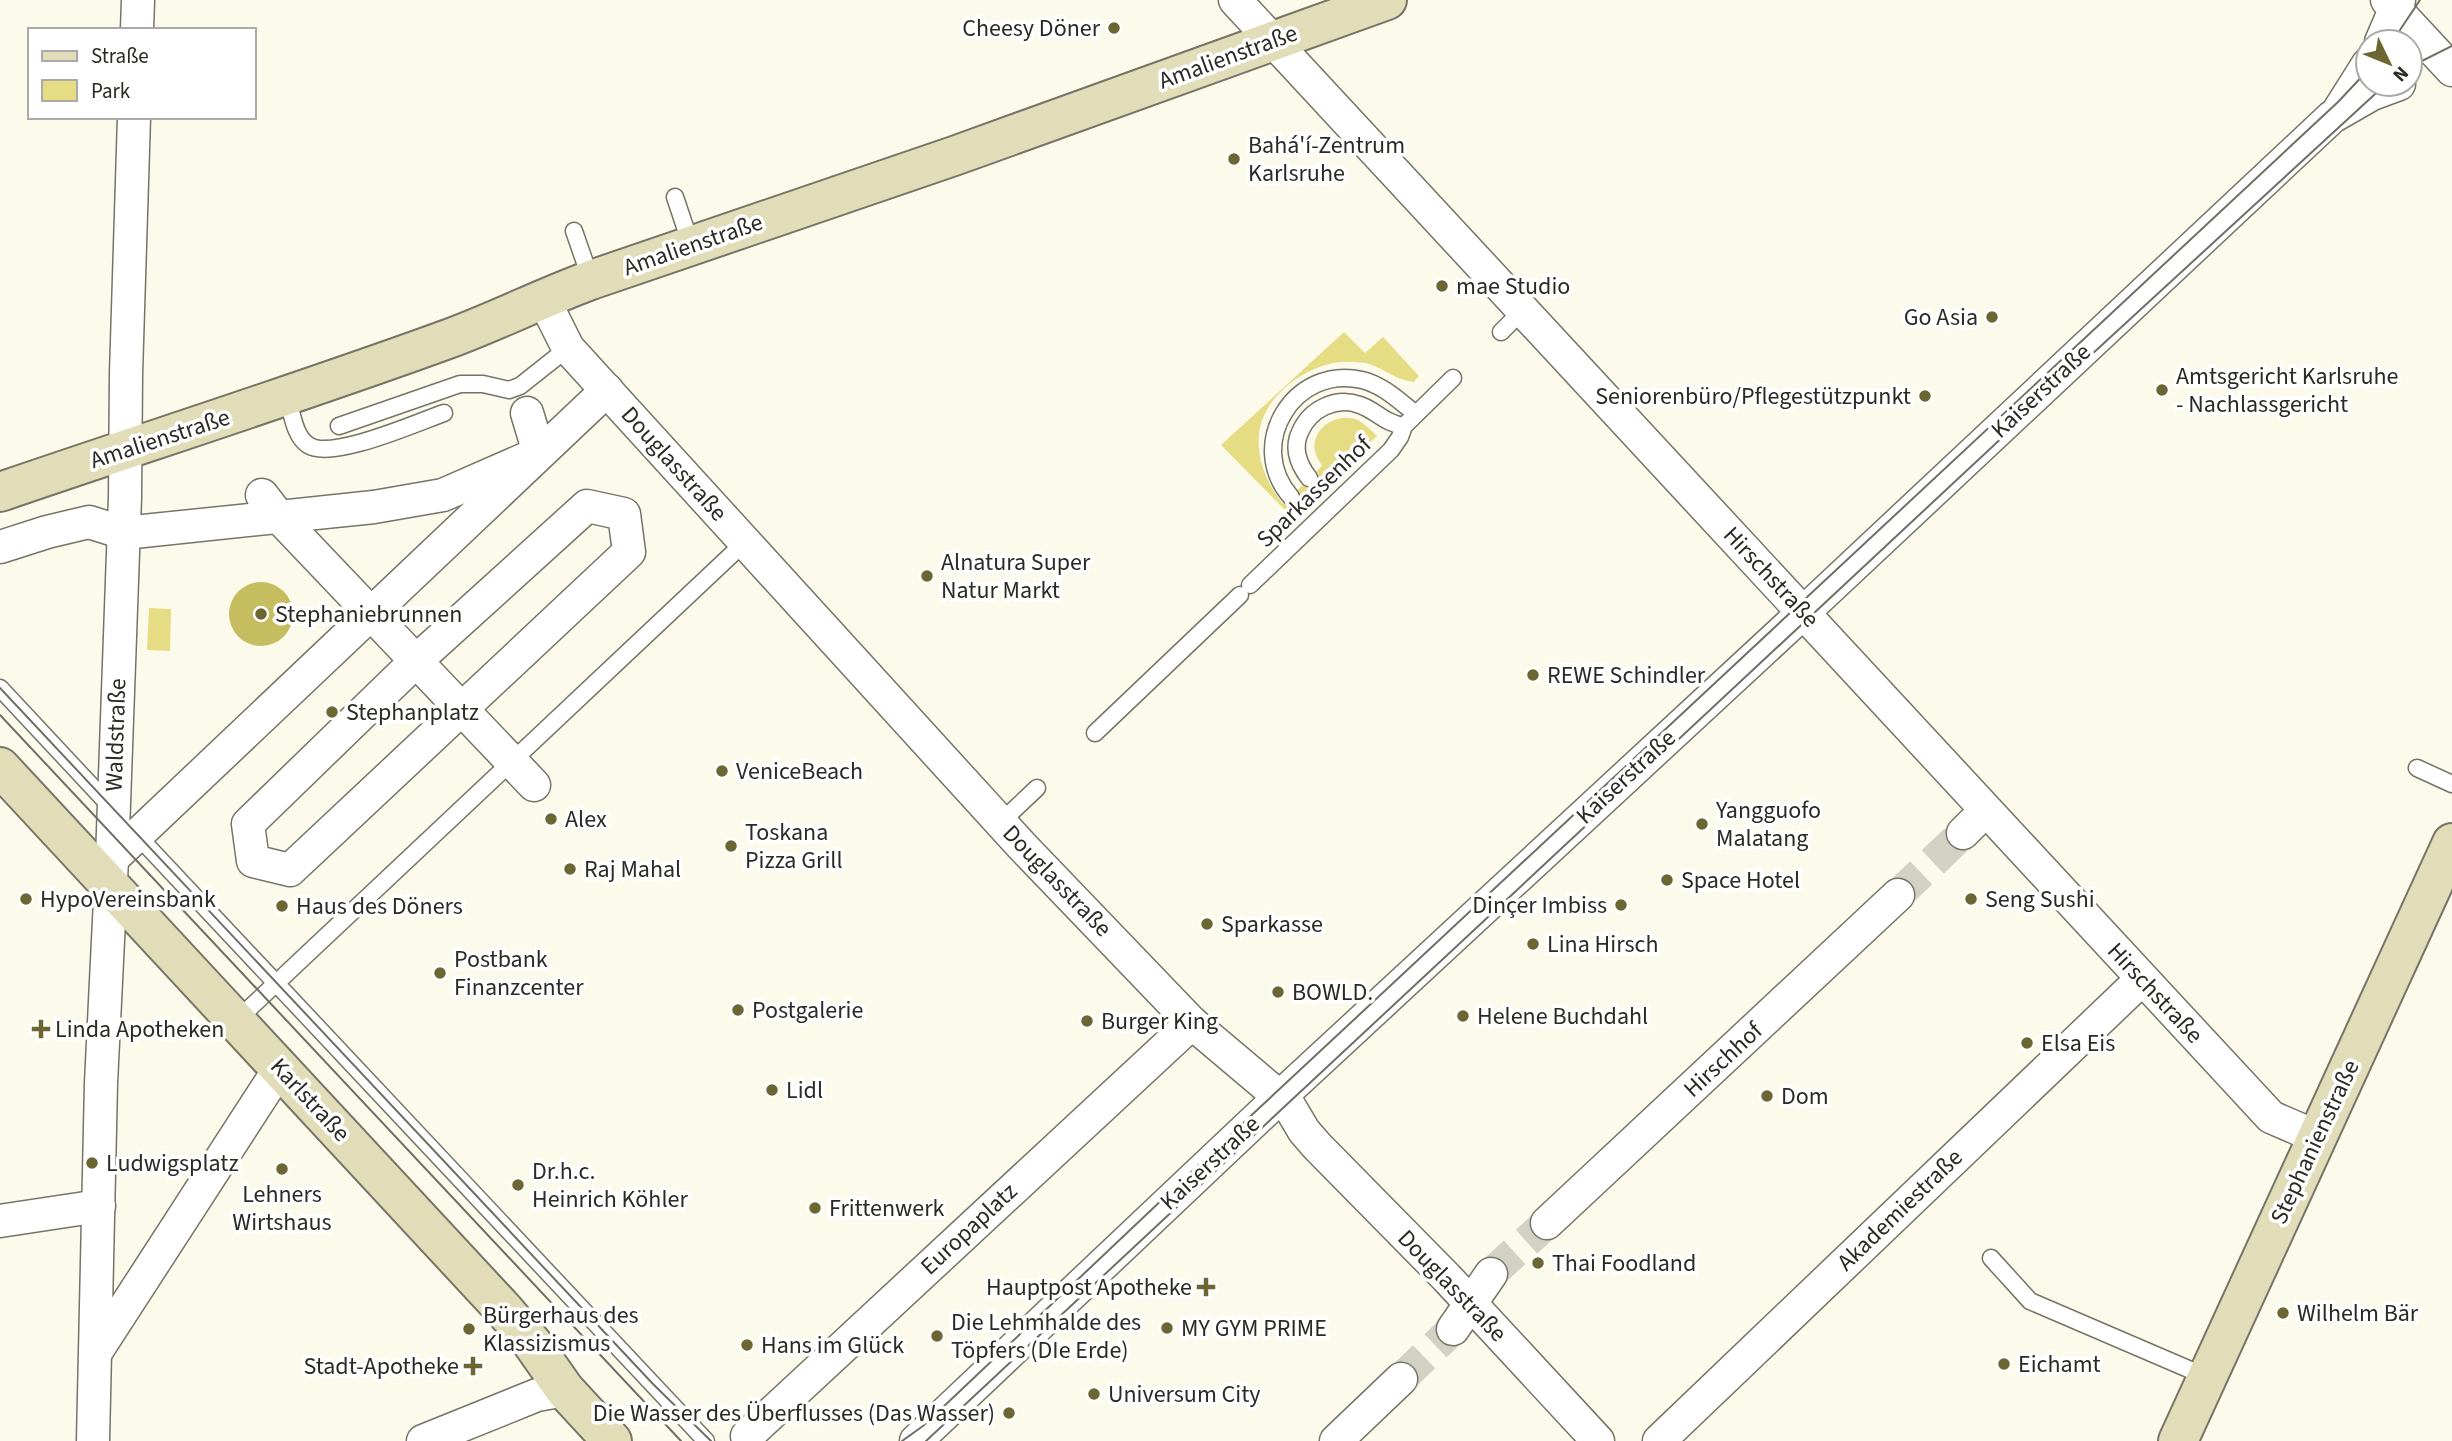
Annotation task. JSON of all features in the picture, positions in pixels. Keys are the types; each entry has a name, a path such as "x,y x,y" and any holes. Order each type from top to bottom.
{"main road":[{"name":"Amalienstraße","path":"0,492 287,396 452,337 591,280 954,156 1387,0"},
{"name":"Karlstraße","path":"0,767 112,872 236,1021 505,1311 532,1343 565,1390 612,1441"},
{"name":"Stephanienstraße","path":"2178,1441 2452,843"}],"street":[{"path":"137,28 138,0"},
{"name":"Hirschstraße","path":"1235,0 2271,1117 2317,1137"},
{"path":"2386,28 2394,3 2451,67 2424,76"},
{"path":"2336,114 2354,86"},
{"path":"2336,114 2365,98"},
{"name":"Kaiserstraße","path":"916,1441 1268,1104 1804,612 2336,114"},
{"name":"Waldstraße","path":"93,1441 101,1083 112,872 124,533 134,119"},
{"name":"Douglasstraße","path":"542,298 568,348 1001,822 1268,1104 1289,1104 1304,1131 1462,1317 1598,1441"},
{"path":"112,872 137,835 607,390"},
{"path":"527,413 539,453"},
{"path":"0,547 47,531 89,522 124,533 271,506 374,507 443,495 539,453"},
{"path":"271,506 534,785"},
{"path":"587,506 624,514 629,552 462,710 290,870 253,860 248,824 416,661 587,506"},
{"path":"1963,833 1985,811"},
{"name":"Hirschhof","path":"1546,1223 1898,895"},
{"name":"Akademiestraße","path":"1659,1441 2142,979"},
{"name":"Europaplatz","path":"747,1436 1192,1023"},
{"path":"95,1353 181,1209 280,1068"},
{"path":"0,1221 99,1206"},
{"path":"1462,1317 1491,1274"},
{"path":"1336,1441 1401,1379"},
{"path":"423,1441 537,1395 565,1390"}],"lane":[{"path":"676,197 691,245"},
{"path":"574,231 591,280"},
{"path":"1501,332 1523,310"},
{"path":"339,426 460,384 483,384 509,390 520,386 568,348"},
{"name":"Sparkassenhof","path":"1095,733 1391,450 1404,426 1453,378"},
{"name":"Sparkassenhof","path":"1291,497 1278,478 1273,441 1282,416 1291,402 1309,387 1333,379 1361,380 1391,394 1416,414"},
{"path":"287,396 299,436 308,445 316,448 346,447 444,413"},
{"name":"Sparkassenhof","path":"1309,478 1297,458 1298,440 1305,423 1321,408 1332,403 1352,403 1390,424 1404,426"},
{"path":"236,1021 745,542"},
{"path":"0,688 706,1441"},
{"path":"2417,768 2452,784"},
{"path":"1001,822 1037,788"},
{"path":"1991,1258 2030,1301 2207,1377"}],"green space":[{"path":"1344,332 1365,353 1383,337 1419,376 1414,382 1369,364 1342,362 1317,368 1282,390 1266,412 1261,424 1259,445 1266,477 1283,504 1322,466 1315,443 1326,424 1340,418 1355,419 1377,436 1290,515 1221,445"},
{"path":"149,608 171,609 170,651 147,650"}],"shaded area":[{"name":"Stephaniebrunnen","path":"255,582 267,582 284,591 291,602 291,626 284,637 267,646 255,646 243,641 234,632 229,620 229,608 234,596 243,587"}],"tunnel":[{"path":"1898,895 1963,833"},
{"path":"1491,1274 1547,1223"},
{"path":"1401,1379 1453,1329"}],"tram line":[{"path":"2401,28 2420,0"},
{"path":"2424,60 2452,46"},
{"path":"902,1441 923,1426 1241,1125 2354,85"},
{"path":"926,1441 2066,378 2371,98"},
{"path":"0,688 653,1384 711,1441"},
{"path":"0,715 681,1441"}],"place":[{"name":"Cheesy Döner","path":"1114,28"},
{"name":"Bahá'í-Zentrum Karlsruhe","path":"1234,159"},
{"name":"mae Studio","path":"1442,286"},
{"name":"Go Asia","path":"1992,317"},
{"name":"Amtsgericht Karlsruhe - Nachlassgericht","path":"2162,390"},
{"name":"Seniorenbüro/Pflegestützpunkt","path":"1925,396"},
{"name":"Alnatura Super Natur Markt","path":"927,576"},
{"name":"Stephaniebrunnen","path":"261,614"},
{"name":"REWE Schindler","path":"1533,675"},
{"name":"Stephanplatz","path":"332,712"},
{"name":"VeniceBeach","path":"722,771"},
{"name":"Alex","path":"551,819"},
{"name":"Yangguofo Malatang","path":"1702,824"},
{"name":"Toskana Pizza Grill","path":"731,846"},
{"name":"Raj Mahal","path":"570,869"},
{"name":"Space Hotel","path":"1667,880"},
{"name":"HypoVereinsbank","path":"26,899"},
{"name":"Seng Sushi","path":"1971,899"},
{"name":"Dinçer Imbiss","path":"1621,905"},
{"name":"Haus des Döners","path":"282,906"},
{"name":"Sparkasse","path":"1207,924"},
{"name":"Lina Hirsch","path":"1533,944"},
{"name":"Postbank Finanzcenter","path":"440,973"},
{"name":"BOWLD.","path":"1278,992"},
{"name":"Postgalerie","path":"738,1010"},
{"name":"Helene Buchdahl","path":"1463,1016"},
{"name":"Burger King","path":"1087,1021"},
{"name":"Linda Apotheken","path":"41,1029"},
{"name":"Elsa Eis","path":"2027,1043"},
{"name":"Lidl","path":"772,1090"},
{"name":"Dom","path":"1767,1096"},
{"name":"Ludwigsplatz","path":"92,1163"},
{"name":"Lehners Wirtshaus","path":"282,1169"},
{"name":"Dr.h.c. Heinrich Köhler","path":"518,1185"},
{"name":"Frittenwerk","path":"815,1208"},
{"name":"Thai Foodland","path":"1538,1263"},
{"name":"Hauptpost Apotheke","path":"1206,1287"},
{"name":"Wilhelm Bär","path":"2283,1313"},
{"name":"MY GYM PRIME","path":"1167,1328"},
{"name":"Bürgerhaus des Klassizismus","path":"469,1329"},
{"name":"Die Lehmhalde des Töpfers (DIe Erde)","path":"937,1336"},
{"name":"Hans im Glück","path":"747,1345"},
{"name":"Eichamt","path":"2004,1364"},
{"name":"Stadt-Apotheke","path":"473,1366"},
{"name":"Universum City","path":"1094,1394"},
{"name":"Die Wasser des Überflusses (Das Wasser)","path":"1009,1413"}]}
